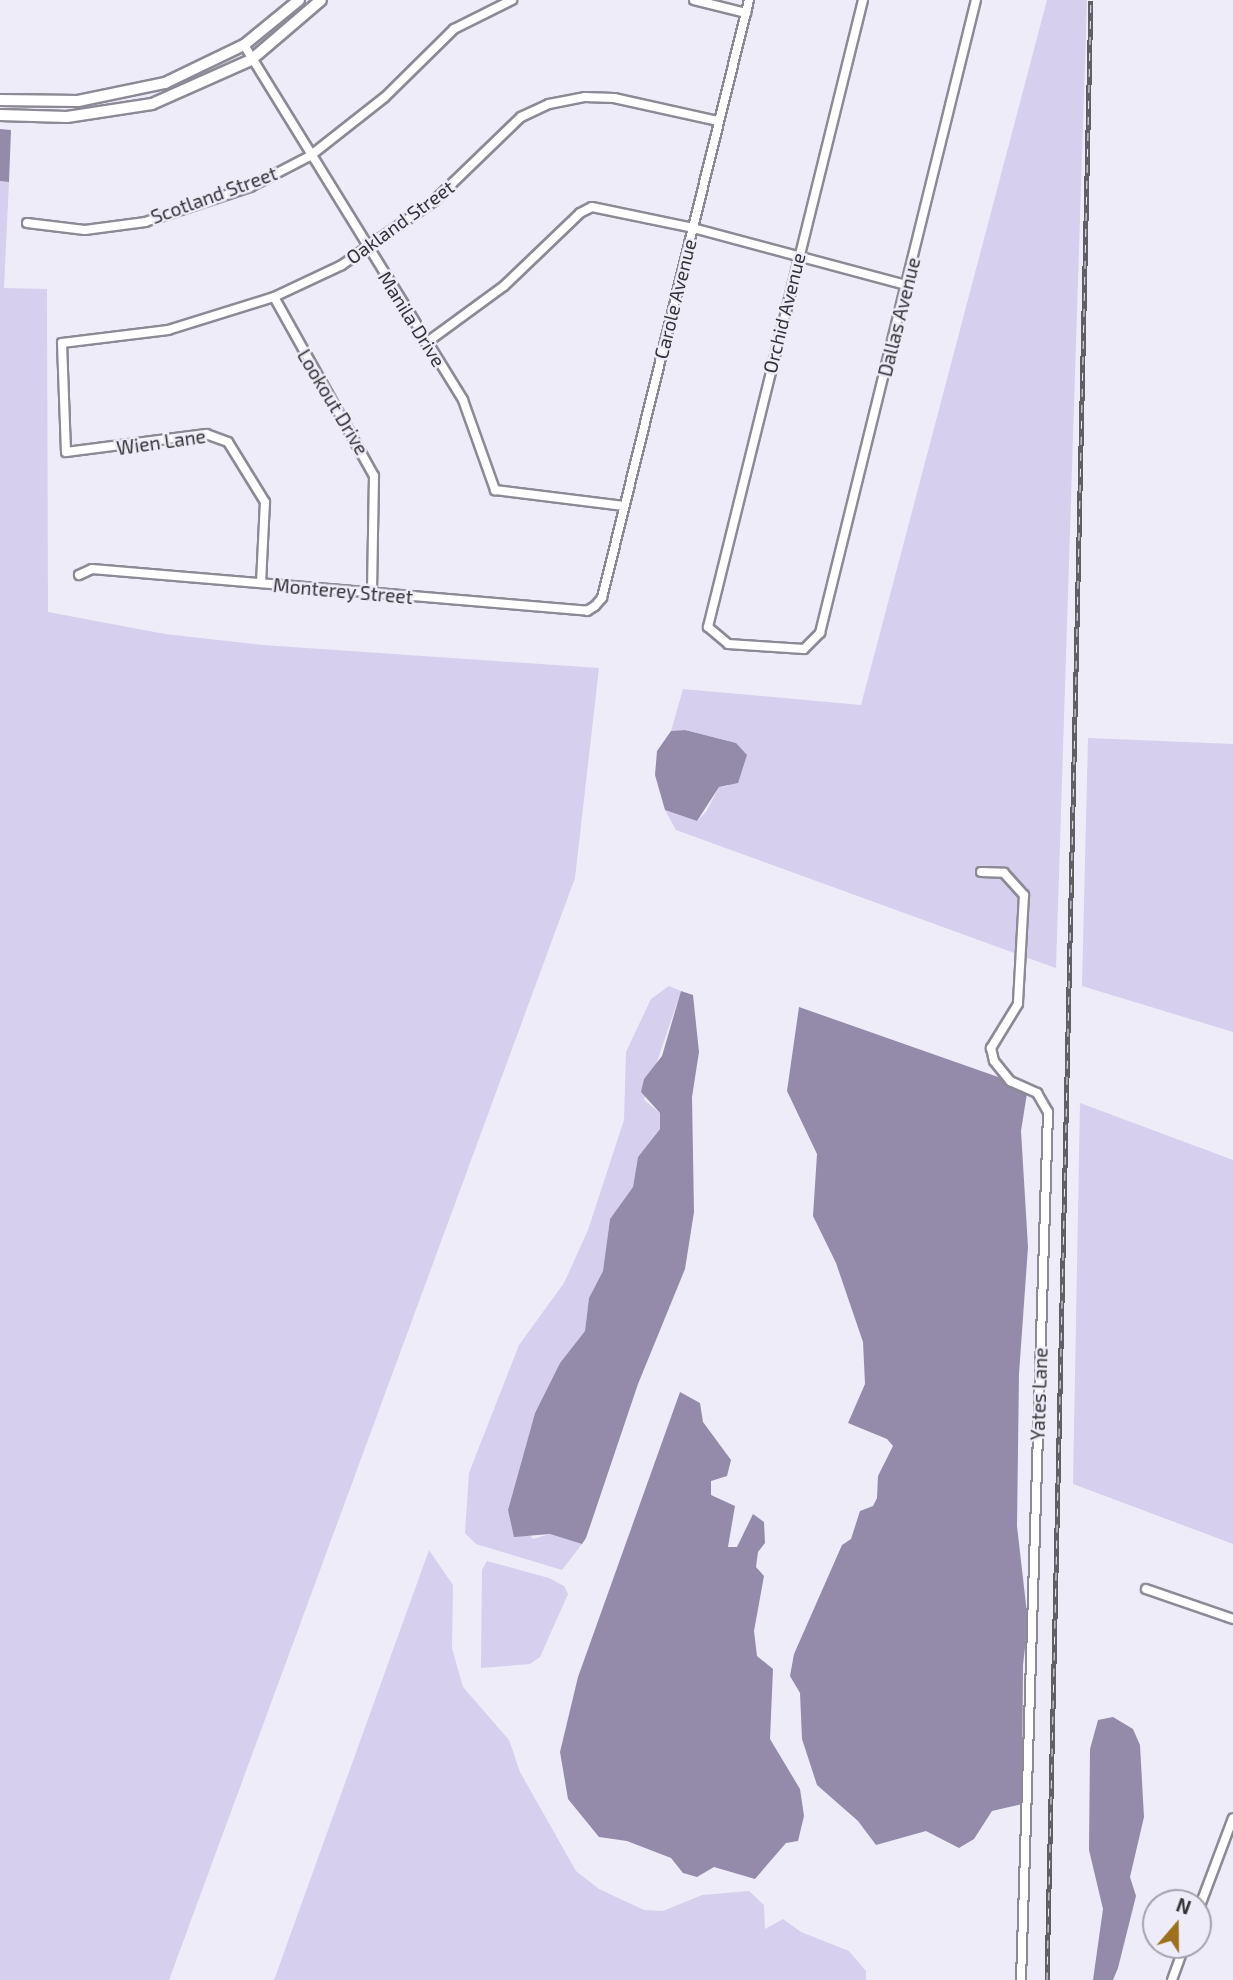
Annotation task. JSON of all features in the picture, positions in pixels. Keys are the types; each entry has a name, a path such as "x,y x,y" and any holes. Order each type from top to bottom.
{"main road":[{"path":"0,100 48,103 107,97 165,83 244,45 299,0"},
{"path":"0,116 110,113 191,90 251,60 321,0"}],"street":[{"name":"Scotland Street","path":"27,223 85,230 145,222 250,187 310,156 385,97 454,29 512,0"},
{"path":"694,0 746,13"},
{"name":"Carole Avenue","path":"602,598 749,0"},
{"name":"Orchid Avenue","path":"820,633 804,649 728,644 708,627 797,256 863,0"},
{"name":"Dallas Avenue","path":"820,633 976,0"},
{"name":"Manila Drive","path":"244,45 310,156 463,400 495,490 624,506"},
{"path":"107,97 110,113"},
{"name":"Oakland Street","path":"66,452 62,344 168,330 274,297 342,265 434,201 521,117 549,104 585,97 614,98 718,121"},
{"path":"426,343 504,286 580,213 592,207 693,228 906,285"},
{"name":"Lookout Drive","path":"274,297 374,476 377,517 372,595"},
{"name":"Wien Lane","path":"66,452 206,434 228,442 265,502 261,583"},
{"name":"Monterey Street","path":"79,575 92,569 372,595 587,611 602,598"},
{"name":"Yates Lane","path":"981,872 1004,873 1024,895 1018,1004 991,1048 995,1061 1010,1081 1037,1093 1048,1112 1021,1980"},
{"path":"1146,1589 1233,1619"},
{"path":"1206,1889 1233,1818"},
{"path":"1172,1980 1180,1959"}],"shaded area":[{"path":"1047,0 1087,0 1056,968 1025,957 1028,895 1004,869 978,867 976,876 1002,878 1020,897 1017,954 676,830 665,810 697,821 706,812 719,787 728,786 736,743 685,730 671,731 683,689 861,705"},
{"path":"0,129 11,130 9,182 0,181"},
{"path":"0,181 9,182 4,288 47,289 48,612 165,634 263,645 599,668 575,878 169,1980 0,1980"},
{"path":"685,730 736,743 747,755 738,783 719,787 697,821 665,810 655,775 657,751 671,731"},
{"path":"1088,738 1233,744 1233,1032 1082,986"},
{"path":"669,986 681,991 644,1100 660,1113 660,1129 638,1157 633,1187 610,1219 603,1271 589,1298 585,1331 560,1363 535,1413 508,1510 533,1539 550,1534 582,1544 562,1570 476,1544 465,1533 469,1473 519,1345 564,1283 588,1230 624,1120 626,1052 651,999"},
{"path":"681,991 693,995 699,1052 692,1097 694,1212 685,1269 638,1384 586,1538 582,1544 550,1534 514,1537 508,1510 535,1413 560,1363 585,1331 589,1298 603,1271 610,1219 633,1187 638,1157 660,1129 660,1113 641,1092 644,1079 662,1056"},
{"path":"799,1007 1001,1078 1027,1093 1021,1131 1028,1247 1019,1374 1017,1526 1028,1622 1023,1665 1022,1804 992,1811 974,1839 959,1848 926,1831 876,1845 858,1821 817,1785 802,1739 800,1693 790,1676 794,1654 842,1545 851,1539 860,1511 873,1506 877,1498 878,1476 893,1446 887,1439 848,1423 865,1384 863,1342 836,1263 813,1216 817,1154 787,1091"},
{"path":"1080,1103 1233,1160 1233,1544 1073,1484"},
{"path":"680,1392 700,1403 703,1422 731,1460 727,1476 711,1481 711,1495 735,1506 728,1547 737,1547 753,1514 764,1522 765,1543 758,1552 756,1567 764,1576 754,1631 757,1656 773,1669 770,1739 800,1789 804,1816 798,1841 786,1843 755,1879 714,1867 697,1877 683,1873 671,1858 627,1841 599,1837 568,1799 560,1752 578,1677"},
{"path":"429,1550 453,1585 452,1648 463,1687 509,1740 520,1772 576,1871 599,1889 644,1910 663,1911 702,1895 749,1891 764,1905 765,1929 783,1919 801,1932 849,1951 866,1971 866,1980 274,1980"},
{"path":"487,1561 549,1578 564,1586 568,1594 540,1657 530,1664 481,1668 482,1570"},
{"path":"1113,1717 1133,1729 1140,1745 1144,1817 1130,1877 1136,1896 1118,1968 1113,1980 1093,1980 1103,1909 1089,1850 1090,1749 1098,1720"}],"railway":[{"path":"1047,1980 1091,0"}]}
